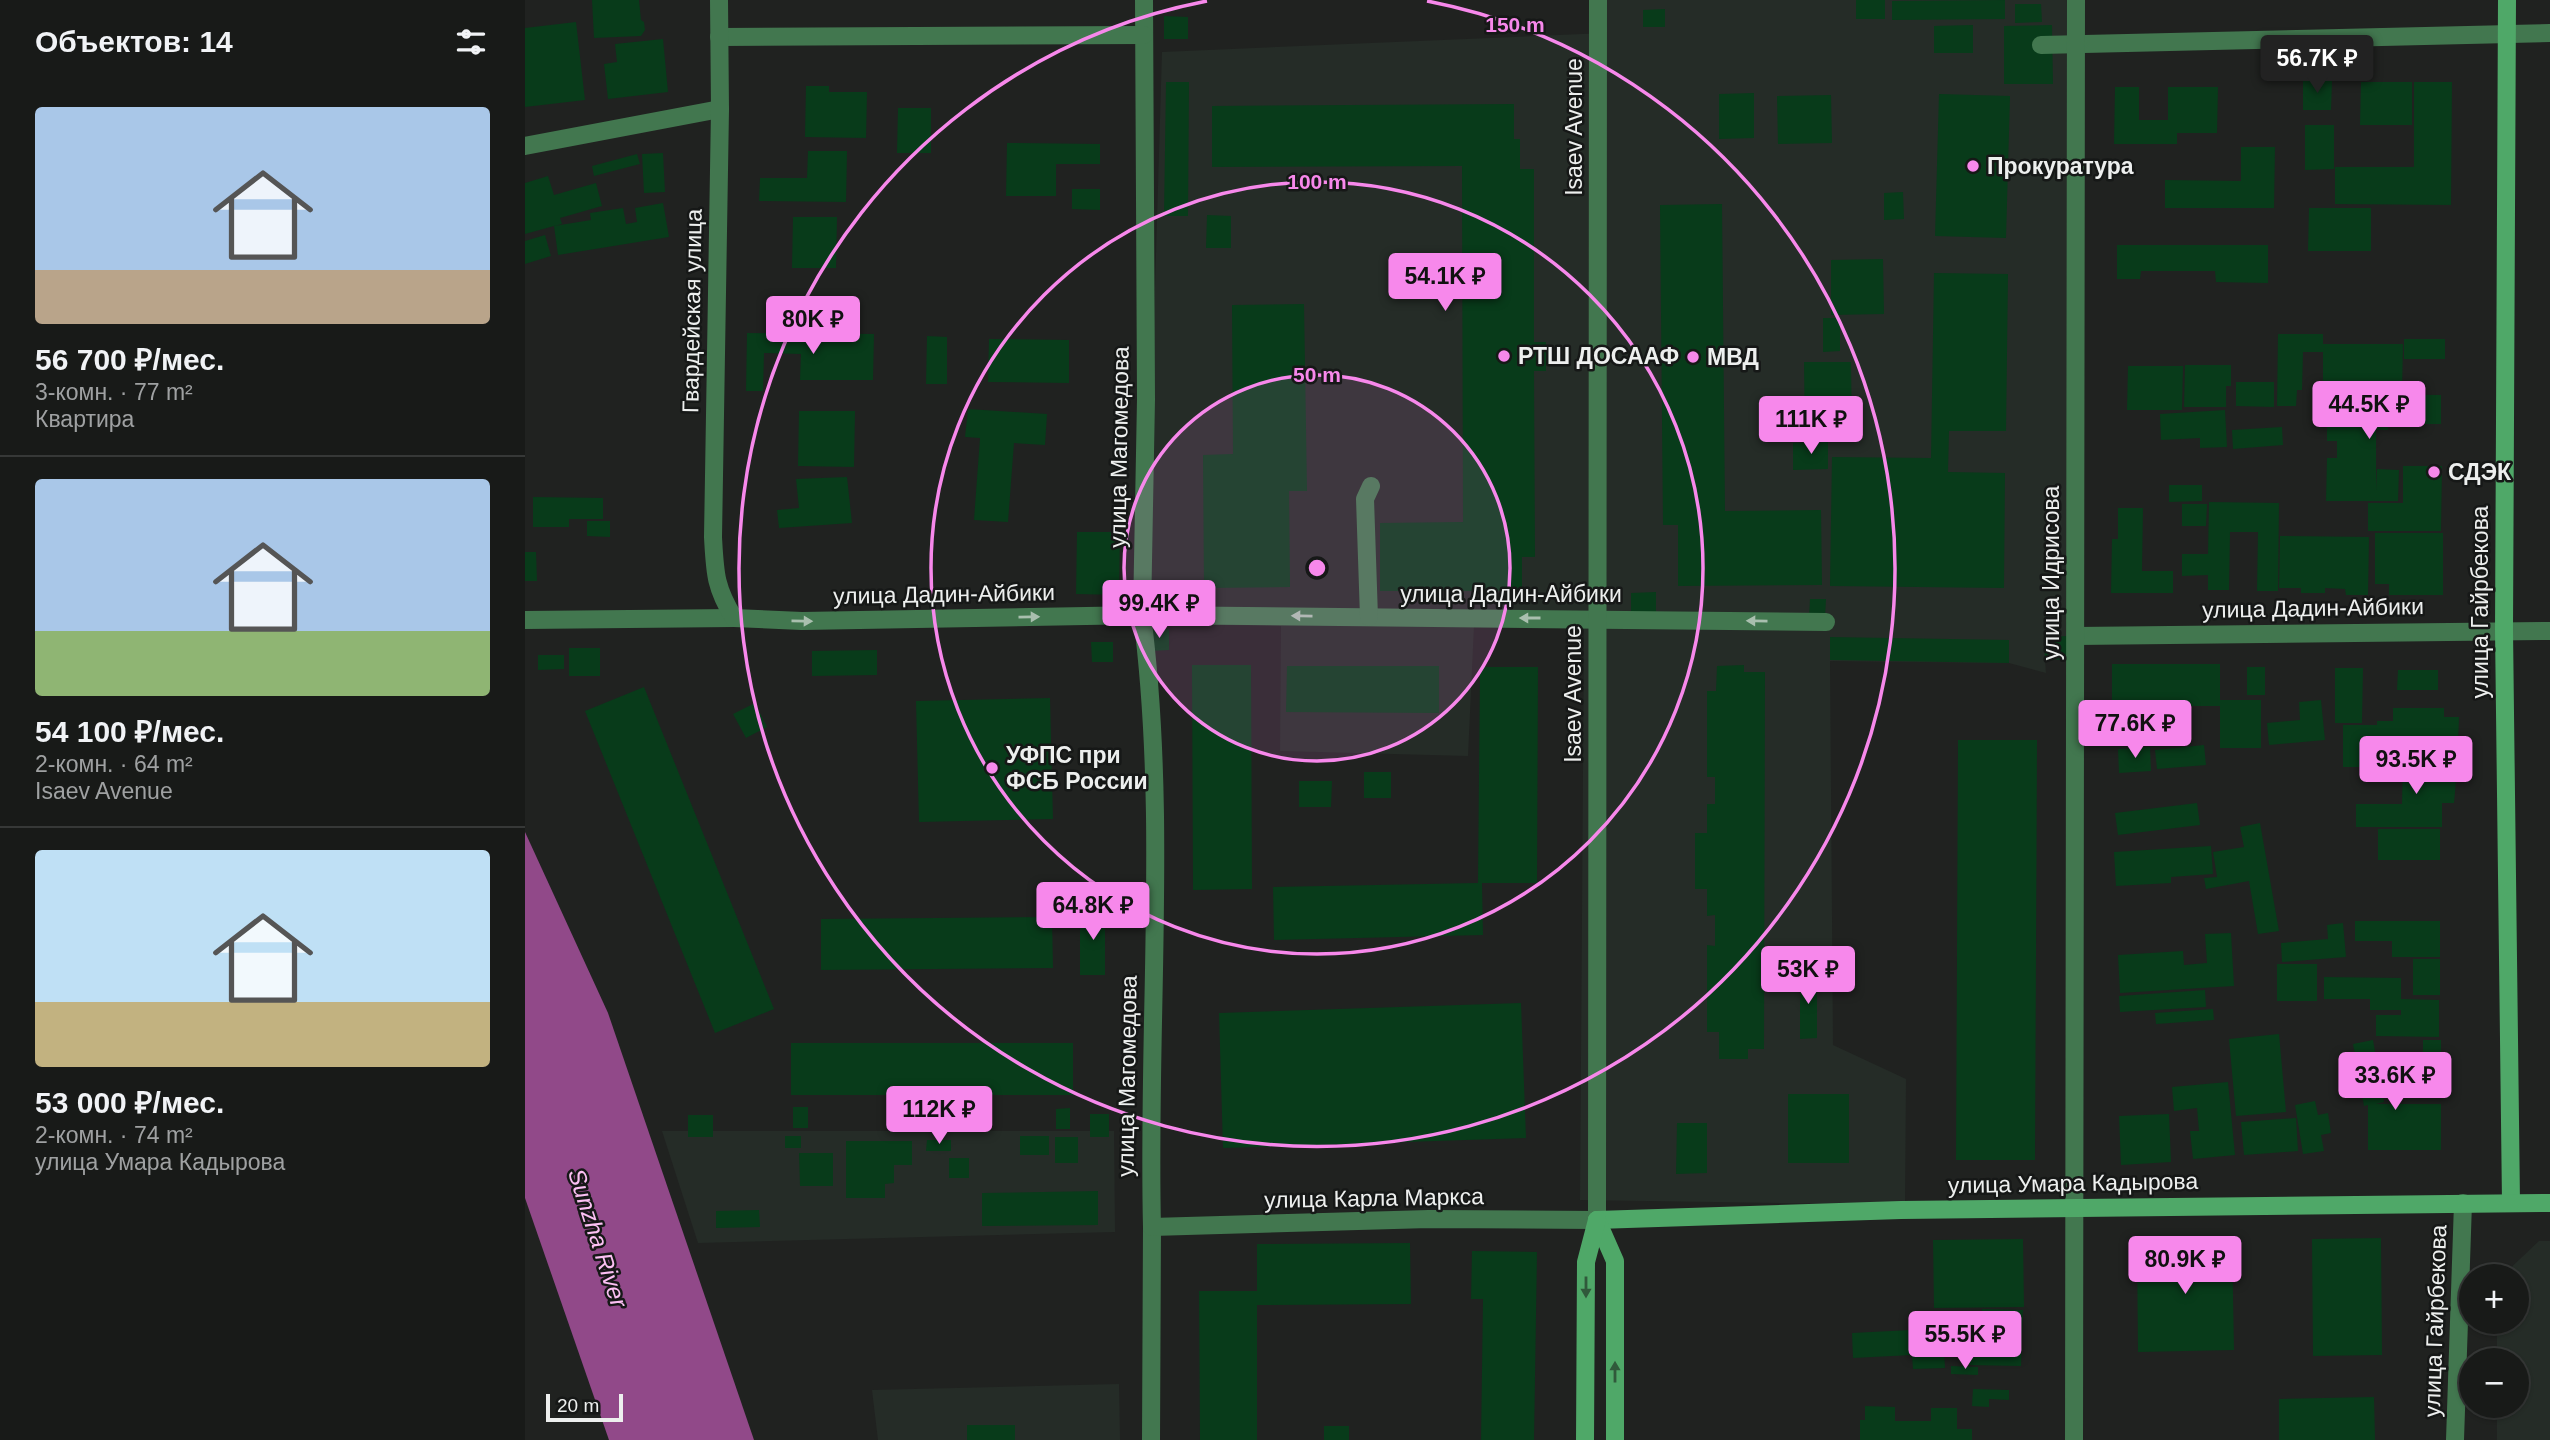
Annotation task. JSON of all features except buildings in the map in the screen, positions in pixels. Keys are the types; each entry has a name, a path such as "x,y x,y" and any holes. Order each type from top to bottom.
{"main road":[{"name":"улица Гайрбекова","path":"2507,0 2504,630 2511,1203"},
{"name":"улица Умара Кадырова","path":"1597,1220 1901,1210 2550,1203"},
{"path":"1585,1440 1586,1262 1597,1220"},
{"path":"1597,1220 1615,1261 1615,1440"}],"street":[{"name":"Гвардейская улица","path":"719,0 720,109 713,537 715,580 734,618"},
{"name":"улица Магомедова","path":"1144,0 1146,398 1142,615 1155,786 1151,1440"},
{"name":"Isaev Avenue","path":"1597,1220 1598,0"},
{"name":"улица Идрисова","path":"2074,1440 2076,0"},
{"path":"2041,45 2550,33"},
{"path":"719,37 1144,35"},
{"path":"525,146 720,109"},
{"path":"1369,617 1365,499 1371,486"},
{"name":"улица Дадин-Айбики","path":"525,620 734,618 802,621 1142,615 1826,622"},
{"name":"улица Дадин-Айбики","path":"2076,636 2550,631"},
{"name":"улица Гайрбекова","path":"2455,1440 2463,1203"},
{"name":"улица Карла Маркса","path":"1152,1227 1429,1219 1597,1220"}],"shaded area":[{"path":"1607,0 2075,0 2081,659 2045,660 2046,673 2009,663 1830,661 1833,1045 1906,1079 1905,1205 1580,1200 1584,628 1474,626 1468,756 1280,751 1281,626 1145,624 1162,52 1605,33"},
{"path":"662,1131 1114,1131 1115,1232 698,1243"},
{"path":"2539,1241 2550,1241 2550,1440 2497,1440 2497,1418 2529,1418 2529,1348 2497,1348 2497,1334 2529,1334 2529,1264 2515,1264"},
{"path":"1119,1384 1120,1440 878,1440 872,1390"}],"water":[{"name":"Sunzha River","path":"525,832 608,1013 754,1440 609,1440 525,1198"}],"place":[{"name":"Прокуратура","path":"1973,166"},
{"name":"РТШ ДОСААФ","path":"1504,356"},
{"name":"МВД","path":"1693,357"},
{"name":"СДЭК","path":"2434,472"},
{"name":"УФПС при ФСБ России","path":"992,768"}]}
